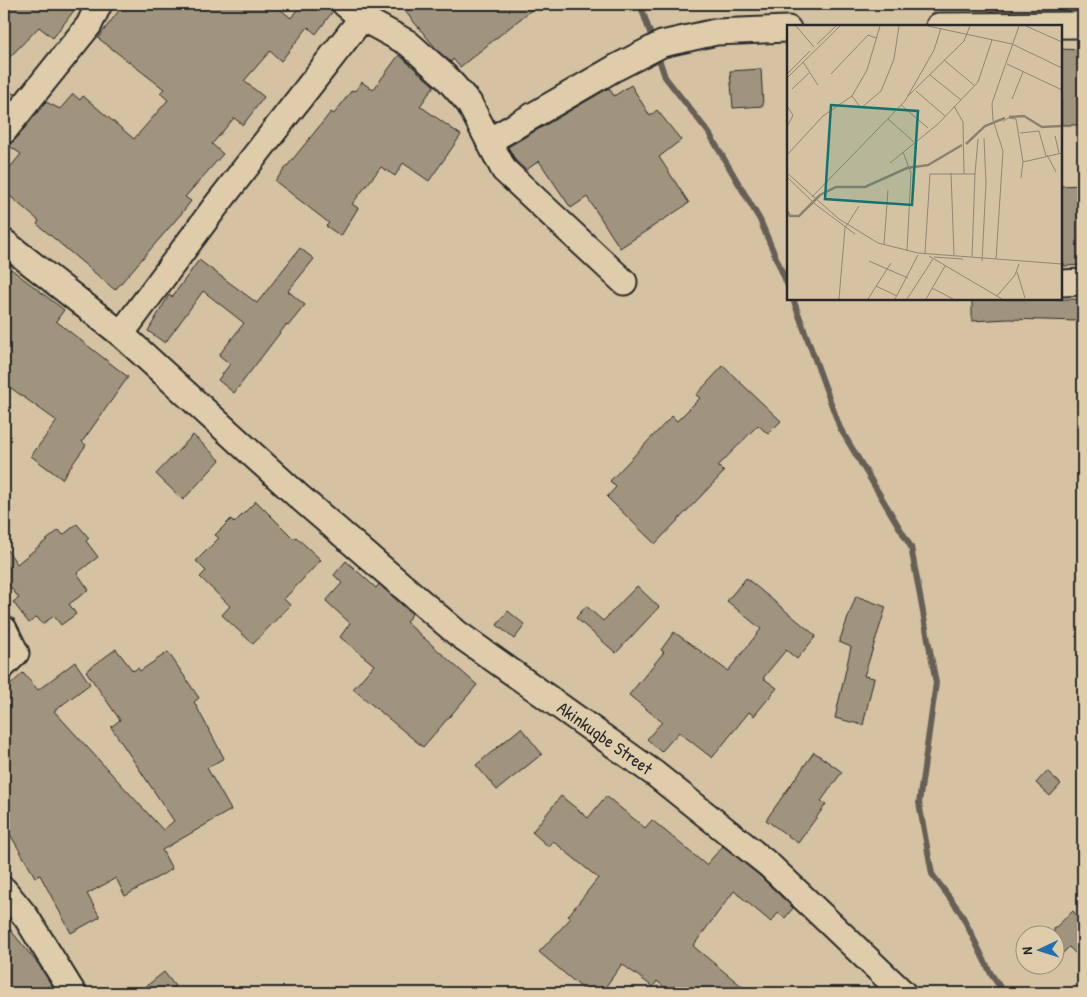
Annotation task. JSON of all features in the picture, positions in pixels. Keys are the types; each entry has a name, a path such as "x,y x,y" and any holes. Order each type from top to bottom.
{"street":[{"path":"4,131 89,25 99,4"},
{"path":"121,334 216,207 353,11 408,43 445,76 468,103 504,170 624,282"},
{"path":"1062,25 1083,25"},
{"path":"489,141 615,68 662,44 716,32 787,29"},
{"name":"Akinkugbe Street","path":"4,242 121,334 297,495 457,633 655,774 768,865 903,993"},
{"path":"1062,283 1083,282"},
{"path":"4,629 16,653 4,665"},
{"path":"4,890 26,916 73,993"}],"building":[{"path":"4,4 79,4 53,38 39,27 4,63"},
{"path":"124,4 274,4 291,18 301,4 331,4 333,11 316,34 308,27 281,61 270,51 244,81 264,97 243,125 234,118 212,144 223,154 185,197 191,201 181,214 115,290 37,224 39,221 4,191 4,175 21,154 8,145 15,140 46,102 60,109 73,94 80,100 83,96 134,139 168,100 160,93 164,89 98,38"},
{"path":"399,4 539,4 460,67 453,59 451,62 439,52"},
{"path":"1062,49 1081,50 1080,59 1083,59 1083,125 1062,125"},
{"path":"399,55 434,86 420,106 461,135 429,181 403,163 395,176 381,167 352,204 358,208 341,236 326,226 329,223 275,181 331,112 334,114 352,90 355,91 362,82 373,90"},
{"path":"761,69 763,106 733,108 730,71"},
{"path":"631,85 650,116 657,110 681,140 659,157 689,203 620,248 587,197 571,208 539,161 526,170 516,161 508,147 609,88 614,96"},
{"path":"4,87 15,95 4,108"},
{"path":"1083,185 1083,265 1064,266 1064,263 1062,263 1062,186"},
{"path":"300,248 314,259 288,291 305,305 288,326 286,325 234,393 218,380 230,364 219,355 244,323 203,291 165,343 148,331 169,295 172,297 199,260 257,303"},
{"path":"11,269 64,310 56,321 128,377 82,442 86,445 62,479 31,456 57,421 4,383 4,279"},
{"path":"972,300 1079,300 1079,321 1009,319 972,321"},
{"path":"723,366 781,421 768,434 758,425 718,466 724,472 655,544 607,497 616,487 610,481 672,416 677,421 700,398 696,395"},
{"path":"193,435 220,460 183,500 156,474"},
{"path":"256,501 294,539 296,537 321,560 284,599 290,605 253,644 222,615 230,606 200,577 206,571 196,561 219,538 215,535 231,519 234,523"},
{"path":"77,524 89,538 86,541 98,557 77,573 89,590 69,604 76,614 61,625 54,616 42,624 37,617 29,623 13,602 19,598 4,579 4,545 17,564 59,530 63,535"},
{"path":"346,561 376,588 379,584 412,614 406,622 477,685 423,747 353,689 374,665 340,637 350,623 326,601 342,583 334,575"},
{"path":"746,578 816,636 797,659 786,650 763,678 777,688 754,716 749,712 712,758 679,732 661,752 647,739 662,722 629,695 664,652 661,650 674,632 728,671 761,629 727,601"},
{"path":"637,586 659,607 616,653 576,618 586,606 603,621"},
{"path":"856,596 886,607 864,676 874,678 863,725 835,718 851,647 839,642"},
{"path":"508,611 525,625 514,639 497,625"},
{"path":"116,649 133,671 138,668 140,671 168,652 199,698 194,702 224,758 207,768 231,810 162,850 172,869 125,896 116,878 87,894 100,917 71,933 40,875 35,877 4,824 4,691 23,673 38,690 75,662 90,684 54,711 163,830 174,821 111,727 120,720 86,671"},
{"path":"521,728 542,754 497,790 476,765"},
{"path":"814,752 842,772 821,801 826,804 798,843 766,820"},
{"path":"1047,771 1061,784 1050,796 1036,783"},
{"path":"561,796 588,818 606,796 645,828 652,820 706,865 723,846 760,876 793,908 785,918 778,913 771,922 734,891 693,946 750,993 671,993 657,981 653,987 622,964 601,993 588,993 539,952 571,918 568,916 598,878 553,841 549,847 532,832"},
{"path":"1073,911 1083,922 1083,961 1069,947 1064,952 1064,924 1059,924"},
{"path":"4,922 39,965 51,984 40,993 4,993"},
{"path":"164,972 175,986 166,993 138,993"}],"waterway":[{"path":"640,4 654,44"},
{"path":"657,53 665,77 709,133 760,220 787,284"},
{"path":"793,300 840,428 911,547 936,683 919,803 932,874 961,913 991,974 1004,993"}]}
